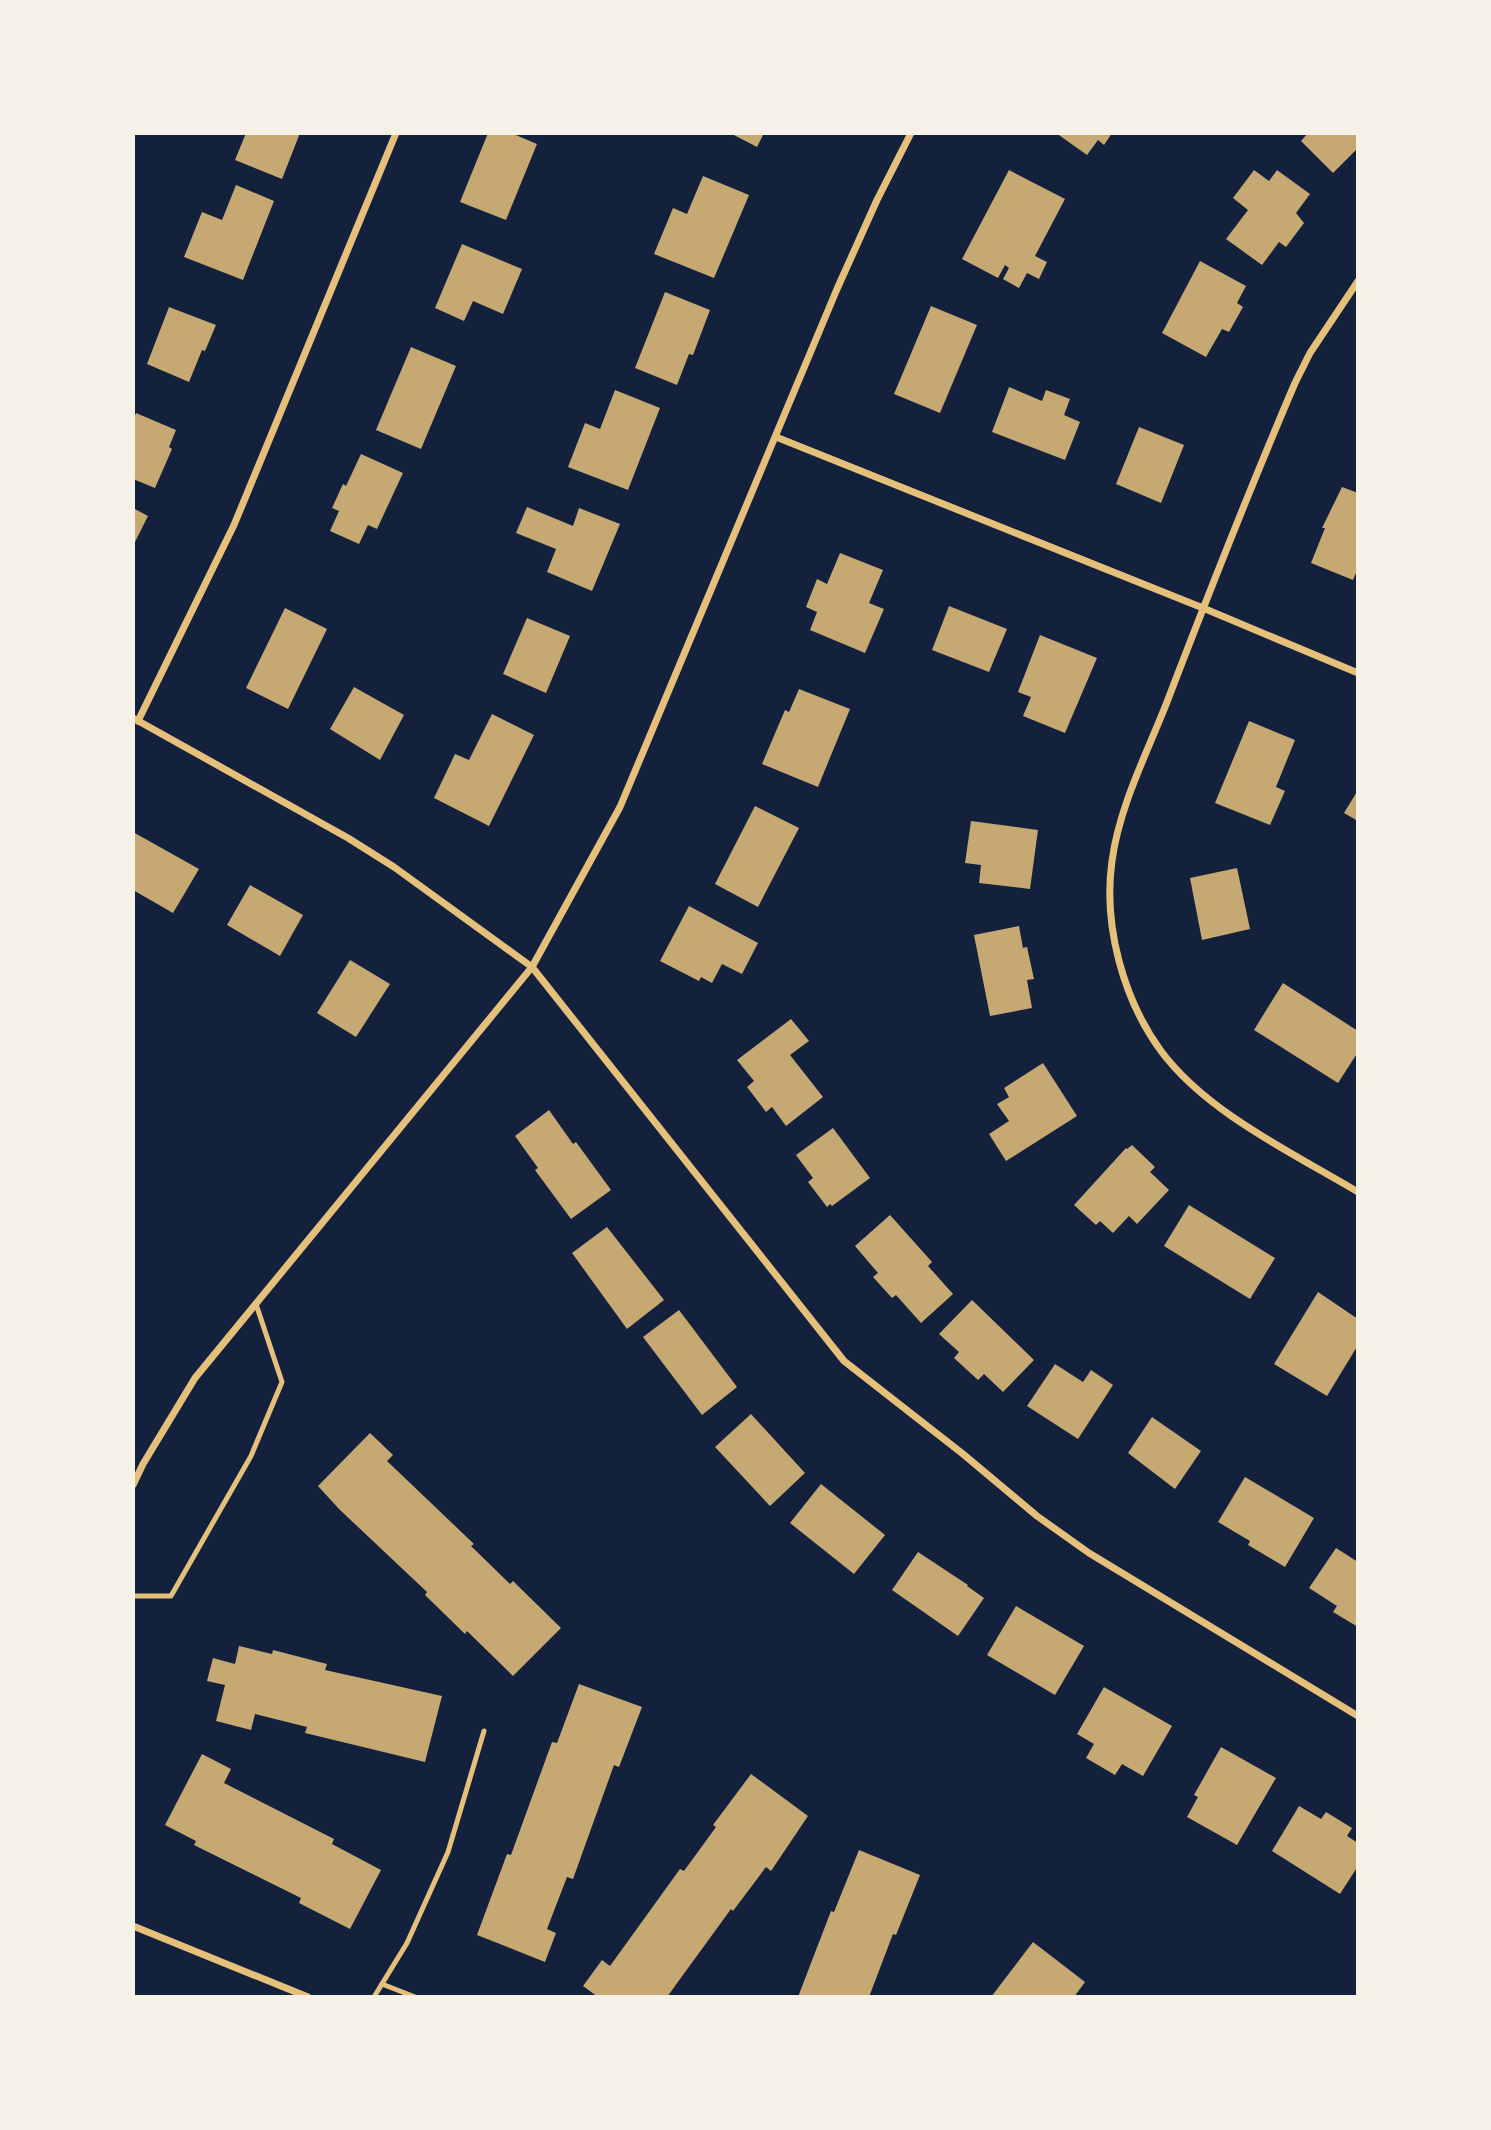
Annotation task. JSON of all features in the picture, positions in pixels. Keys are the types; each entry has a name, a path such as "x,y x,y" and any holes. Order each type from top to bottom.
{"street":[{"path":"396,133 234,525 135,719 348,838 394,867 532,967 845,1361 1028,1508 1089,1553 1358,1716"},
{"path":"133,1485 142,1464 195,1378 532,967 620,807 877,200 911,133"},
{"path":"1358,281 1310,353 1294,383 1203,608 1119,828 1112,858 1110,909 1116,952 1123,976 1144,1023 1162,1051 1186,1078 1225,1111 1358,1192"},
{"path":"776,437 1358,673"},
{"path":"133,1926 308,1997"}],"lane":[{"path":"133,1596 171,1596 251,1456 282,1382 256,1304"},
{"path":"374,1997 407,1944 448,1852 484,1731"},
{"path":"382,1984 415,1997"}],"building":[{"path":"246,133 300,133 282,179 235,160"},
{"path":"488,133 511,133 537,144 506,220 460,202"},
{"path":"730,133 764,133 757,147"},
{"path":"1056,133 1112,133 1104,145 1098,140 1087,155"},
{"path":"1308,133 1358,133 1358,148 1333,173 1301,141"},
{"path":"1009,170 1065,199 1035,256 1047,262 1039,279 1027,273 1019,288 1003,279 1009,268 1005,265 998,278 962,259"},
{"path":"1254,170 1269,181 1277,170 1310,194 1296,213 1304,223 1286,247 1279,242 1262,265 1226,239 1248,210 1233,198"},
{"path":"703,176 749,195 714,278 654,254 673,208 687,214"},
{"path":"236,185 274,201 243,280 184,257 202,212 222,220"},
{"path":"462,244 522,269 503,314 473,301 464,321 435,308"},
{"path":"1200,261 1246,286 1237,303 1243,307 1229,332 1222,329 1206,357 1162,333"},
{"path":"665,292 710,310 693,355 689,354 677,385 635,368"},
{"path":"931,306 977,325 940,413 894,394"},
{"path":"169,307 216,325 189,382 147,364"},
{"path":"411,347 456,366 421,449 376,430"},
{"path":"1009,387 1042,401 1046,390 1070,399 1064,415 1080,422 1065,460 992,432"},
{"path":"615,390 660,408 628,490 568,467 585,423 600,429"},
{"path":"136,413 176,430 169,447 172,449 155,488 133,479 133,419"},
{"path":"1139,427 1184,445 1161,503 1116,484"},
{"path":"361,454 403,473 377,529 368,525 359,544 330,531 339,511 332,508"},
{"path":"1342,487 1358,493 1358,568 1353,580 1311,563 1325,528 1322,528"},
{"path":"527,507 573,526 579,508 620,524 592,591 547,572 556,549 516,533"},
{"path":"133,508 148,516 133,546"},
{"path":"840,553 883,570 869,603 884,609 865,653 810,630 817,612 806,607 817,579 827,584"},
{"path":"949,606 1007,629 989,672 932,650"},
{"path":"285,608 327,629 288,709 246,688"},
{"path":"527,618 570,636 546,693 503,674"},
{"path":"1040,635 1097,658 1065,733 1023,716 1031,697 1018,692"},
{"path":"354,687 404,715 380,760 330,729"},
{"path":"799,689 850,709 818,787 762,764 785,710 789,712"},
{"path":"492,714 534,735 489,826 434,798 455,754 469,760"},
{"path":"1249,721 1295,740 1276,787 1285,791 1270,825 1215,803"},
{"path":"1358,790 1358,821 1344,813"},
{"path":"755,806 799,828 758,907 715,884"},
{"path":"971,821 1038,830 1030,889 979,883 981,865 965,863"},
{"path":"133,832 199,869 173,913 133,890"},
{"path":"1237,868 1250,929 1202,940 1190,878"},
{"path":"250,885 303,915 280,956 227,925"},
{"path":"689,906 758,943 742,974 722,964 712,983 701,977 699,981 660,961"},
{"path":"1019,926 1023,948 1027,947 1034,979 1027,980 1032,1008 990,1016 974,935"},
{"path":"350,960 390,984 356,1037 317,1013"},
{"path":"1283,983 1358,1031 1358,1052 1338,1083 1254,1030"},
{"path":"791,1019 809,1041 790,1055 823,1097 786,1126 772,1107 766,1112 747,1087 754,1081 737,1060"},
{"path":"1043,1063 1077,1116 1006,1161 989,1134 1009,1121 997,1104 1009,1097 1004,1088"},
{"path":"549,1110 611,1190 571,1219 535,1170 538,1168 515,1136"},
{"path":"833,1128 870,1178 827,1207 808,1182 813,1178 796,1155"},
{"path":"1132,1145 1155,1167 1150,1172 1169,1190 1137,1224 1129,1216 1113,1233 1100,1221 1096,1225 1074,1205 1126,1148"},
{"path":"1189,1205 1275,1258 1250,1299 1164,1246"},
{"path":"890,1215 932,1262 928,1266 953,1294 921,1323 896,1295 892,1298 873,1277 878,1273 855,1246"},
{"path":"607,1227 664,1300 627,1329 572,1253"},
{"path":"1318,1292 1358,1319 1358,1345 1327,1396 1274,1364"},
{"path":"972,1300 1034,1360 1003,1392 984,1374 978,1380 954,1358 959,1352 939,1334"},
{"path":"679,1310 737,1387 702,1415 643,1337"},
{"path":"1055,1364 1083,1382 1091,1370 1113,1385 1078,1439 1027,1406"},
{"path":"751,1414 805,1473 770,1506 715,1447"},
{"path":"1152,1417 1201,1451 1175,1489 1128,1453"},
{"path":"370,1433 393,1455 387,1461 474,1544 471,1546 510,1584 513,1581 561,1628 513,1676 467,1631 465,1634 425,1595 427,1592 318,1486"},
{"path":"1245,1477 1314,1518 1285,1567 1248,1545 1250,1541 1218,1522"},
{"path":"821,1484 885,1535 854,1574 790,1523"},
{"path":"1336,1548 1358,1562 1358,1627 1333,1612 1337,1606 1309,1588"},
{"path":"918,1552 984,1598 958,1636 892,1590"},
{"path":"1016,1606 1084,1646 1055,1695 987,1655"},
{"path":"239,1646 272,1654 273,1650 327,1664 325,1670 442,1696 425,1762 305,1733 307,1727 255,1714 251,1730 216,1721 225,1685 207,1681 213,1658 235,1664"},
{"path":"579,1684 642,1707 619,1767 614,1765 573,1879 567,1877 547,1929 556,1933 545,1962 477,1935 507,1854 511,1855 552,1742 557,1743"},
{"path":"1104,1687 1172,1726 1143,1776 1122,1764 1115,1775 1086,1758 1094,1744 1077,1734"},
{"path":"1221,1747 1276,1778 1237,1845 1187,1817 1198,1797 1194,1795"},
{"path":"202,1754 231,1769 224,1783 334,1839 332,1844 381,1870 350,1929 299,1903 301,1898 194,1845 196,1841 165,1825"},
{"path":"751,1774 808,1816 771,1871 766,1867 733,1911 731,1909 667,1997 598,1997 583,1986 602,1960 610,1966 680,1869 684,1871 716,1827 713,1825"},
{"path":"1299,1806 1321,1819 1326,1812 1352,1828 1347,1836 1358,1843 1358,1866 1340,1894 1272,1851"},
{"path":"859,1850 920,1875 896,1935 893,1934 869,1997 798,1997 831,1911 834,1912"},
{"path":"1033,1942 1085,1982 1074,1997 991,1997"}]}
